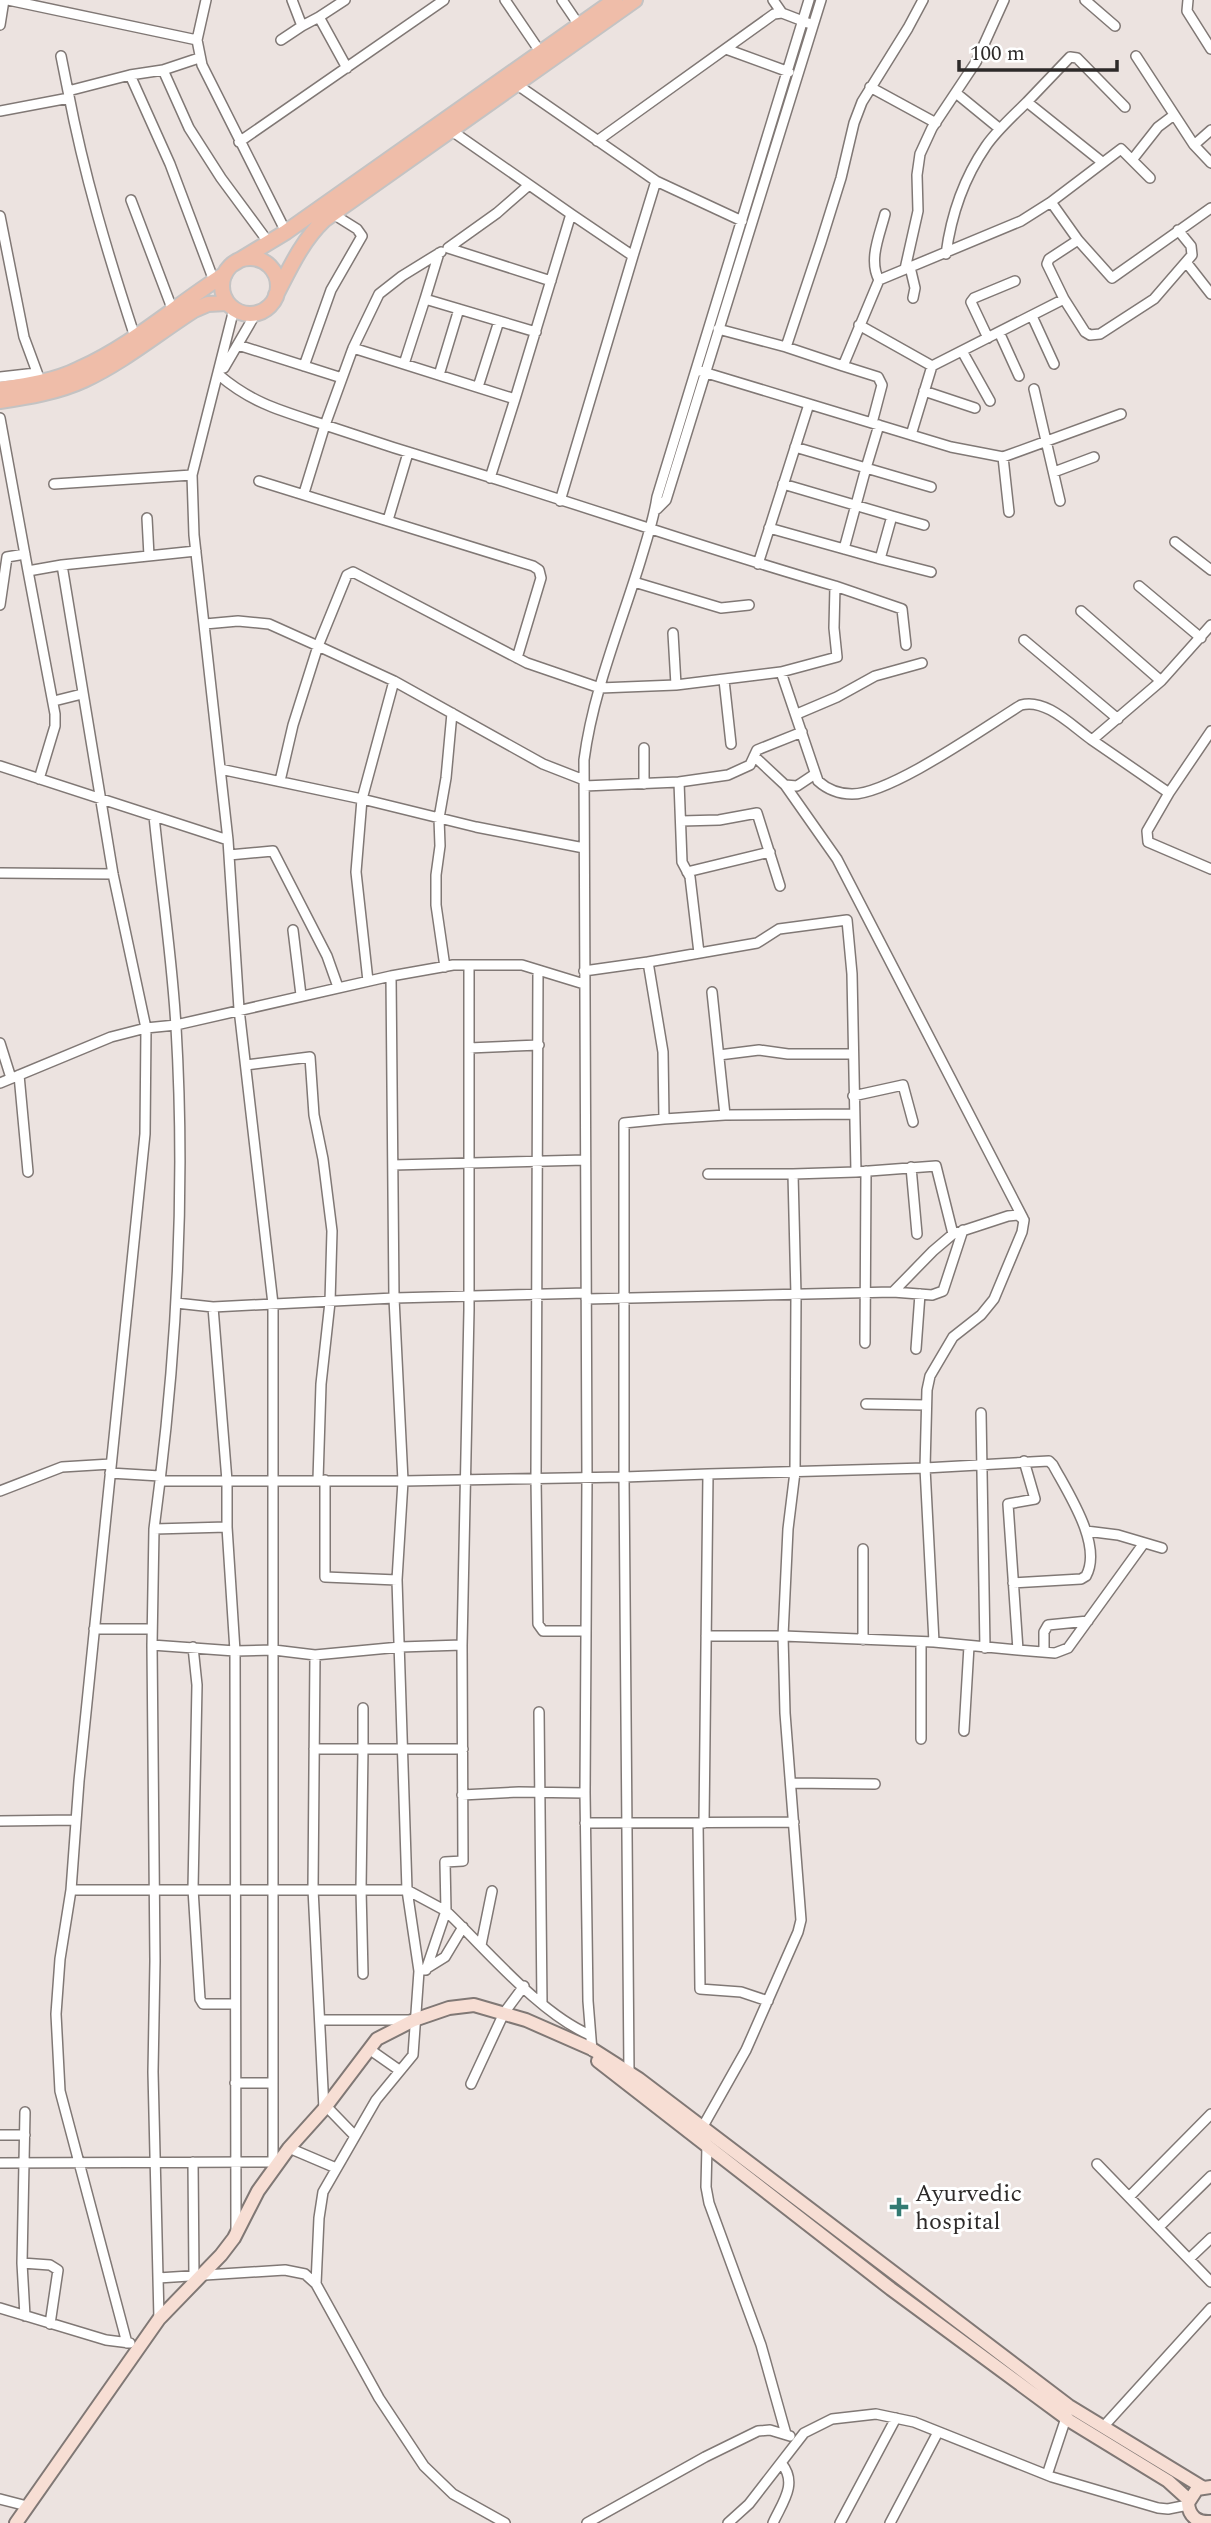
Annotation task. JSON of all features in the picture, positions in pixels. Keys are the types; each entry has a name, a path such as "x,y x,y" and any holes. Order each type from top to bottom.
{"main road":[{"path":"224,273 222,288 231,306 241,313 256,313 272,303 311,233 541,53 615,0"},
{"path":"0,401 41,382 78,370 135,337 224,273 516,84 635,0"},
{"path":"224,273 249,259 266,264 276,278 276,295"},
{"path":"0,389 41,382 83,380 194,310 208,304 231,306"},
{"path":"16,2523 159,2319 222,2255 275,2164 325,2107 377,2039 414,2020 449,2008 474,2006 537,2025 629,2073 1068,2412 1102,2427 1207,2487"},
{"path":"587,2050 891,2289 1168,2481 1188,2510 1201,2522 1211,2523"},
{"path":"1188,2510 1192,2493 1207,2487"}],"street":[{"path":"0,25 6,0 197,40"},
{"path":"206,0 197,40 199,58 286,232"},
{"path":"292,0 302,26"},
{"path":"281,40 345,0"},
{"path":"239,142 444,0"},
{"path":"505,0 541,53"},
{"path":"562,0 579,26"},
{"path":"773,0 782,13"},
{"path":"701,371 742,221 809,0"},
{"path":"587,2050 590,2035 585,1823 587,1478 584,783 589,725 634,582 657,497 701,371 719,329 821,0"},
{"path":"786,347 837,191 854,123 870,88 923,0"},
{"path":"913,298 915,288 908,268 918,211 917,175 920,154 936,123 976,62 1004,0"},
{"path":"1084,0 1115,26"},
{"path":"1188,0 1187,10 1211,49"},
{"path":"597,141 774,14 782,13 813,25"},
{"path":"319,18 347,68"},
{"path":"726,49 789,72"},
{"path":"61,56 90,194 135,337"},
{"path":"1136,56 1194,145 1211,163"},
{"path":"946,254 950,223 967,181 986,146 1070,57 1077,58 1125,107"},
{"path":"0,111 130,75 163,70 199,58"},
{"path":"163,70 189,128 221,178 269,243"},
{"path":"130,75 224,273"},
{"path":"516,84 656,181 742,221"},
{"path":"870,88 936,123"},
{"path":"956,93 1000,130"},
{"path":"1027,102 1102,162"},
{"path":"1132,160 1158,127 1174,115"},
{"path":"446,127 633,256"},
{"path":"1194,145 1211,130"},
{"path":"843,366 879,280 1011,227 1051,202 1121,149 1150,178"},
{"path":"560,501 656,181"},
{"path":"304,494 353,348 379,294 498,213 529,185"},
{"path":"131,200 173,311"},
{"path":"1051,202 1078,240 1112,278 1211,208"},
{"path":"304,366 331,290 362,236 357,229 333,214"},
{"path":"490,478 571,214"},
{"path":"879,280 874,271 874,261 885,214"},
{"path":"0,216 24,337 41,382 0,377"},
{"path":"1078,240 1049,259 1047,264 1064,299 1085,332 1090,335 1100,334 1154,299 1186,262 1193,251 1178,230"},
{"path":"444,250 551,281"},
{"path":"404,364 444,250"},
{"path":"1186,262 1211,294"},
{"path":"988,338 971,302 974,298 1015,281"},
{"path":"425,299 536,332"},
{"path":"911,435 932,366 1064,299"},
{"path":"0,2163 154,2161 275,2164 271,1480 273,1304 239,1009 228,840 196,551 192,475 219,375 231,306"},
{"path":"439,375 459,309"},
{"path":"219,375 256,313"},
{"path":"1032,316 1054,364"},
{"path":"478,387 499,321"},
{"path":"859,325 932,366"},
{"path":"719,329 786,347 881,380 876,424 844,549"},
{"path":"999,332 1019,376"},
{"path":"238,345 342,378"},
{"path":"353,348 515,399"},
{"path":"962,351 990,401"},
{"path":"701,371 989,456 1003,457 1121,414"},
{"path":"219,375 257,402 408,453 650,527 902,609 905,645"},
{"path":"1034,389 1060,502"},
{"path":"924,391 975,408"},
{"path":"758,564 809,404"},
{"path":"0,418 54,701 55,726 39,779"},
{"path":"795,447 931,487"},
{"path":"388,520 408,453"},
{"path":"1003,457 1009,512"},
{"path":"1054,472 1094,457"},
{"path":"54,484 192,475"},
{"path":"259,481 539,570 541,578 517,658"},
{"path":"783,484 923,525"},
{"path":"880,559 892,516"},
{"path":"147,518 149,556"},
{"path":"769,528 931,572"},
{"path":"1175,542 1211,570"},
{"path":"28,571 196,551"},
{"path":"0,606 3,557 25,554"},
{"path":"62,565 99,798 146,1028 145,1133 94,1629 71,1890 57,1984 56,2043 60,2091 127,2343"},
{"path":"281,780 293,725 318,646 347,575 353,572 517,658 600,688 724,680 781,672 837,657 834,628 835,586"},
{"path":"634,582 721,608 749,605"},
{"path":"1139,586 1201,638"},
{"path":"1081,611 1161,681"},
{"path":"205,624 238,621 269,624 394,681 543,764 584,783 643,784 728,775 750,765 757,750 802,732"},
{"path":"1093,740 1161,681 1211,625"},
{"path":"673,633 676,685"},
{"path":"1024,640 1118,719"},
{"path":"797,714 837,697 875,676 922,663"},
{"path":"781,672 818,781 828,790 855,794 884,785 912,772 1021,705 1031,702 1044,706 1169,793"},
{"path":"724,680 731,744"},
{"path":"368,981 355,872 362,799 394,681"},
{"path":"54,701 82,694"},
{"path":"445,967 436,905 436,875 440,846 439,818 452,713"},
{"path":"1211,730 1147,831 1148,842 1211,869"},
{"path":"643,784 644,748"},
{"path":"754,756 785,785 837,859 1024,1220 1022,1232 994,1299 981,1315 953,1337 930,1376 926,1405 925,1468 934,1642"},
{"path":"0,766 228,840"},
{"path":"220,769 281,780 439,818 584,848"},
{"path":"785,785 797,786 816,775"},
{"path":"679,782 682,862 690,877 699,953"},
{"path":"681,821 719,820 757,813 780,886"},
{"path":"154,816 176,1025 181,1191 176,1303 154,1529 152,1629 154,2161 159,2319"},
{"path":"229,855 274,851 327,956 338,987"},
{"path":"687,872 770,852"},
{"path":"0,873 113,874"},
{"path":"584,971 757,943 779,929 847,920 852,974 854,1114 861,1171 866,1294 865,1343"},
{"path":"293,930 301,996"},
{"path":"648,961 663,1052 664,1119"},
{"path":"316,2284 320,2207 324,2192 383,2090 413,2055 414,2020 422,1970 446,1911 445,1862 463,1861 461,1645 469,1296 469,965"},
{"path":"0,1083 111,1037 146,1028 176,1025 391,976 445,967 522,965 584,984"},
{"path":"538,970 538,1624 543,1632 586,1631"},
{"path":"391,976 394,1298 403,1481 397,1580 407,1890 422,1970"},
{"path":"712,992 725,1115"},
{"path":"0,1043 15,1076 28,1172"},
{"path":"469,1048 539,1045"},
{"path":"719,1055 759,1050 788,1054 852,1054"},
{"path":"246,1065 310,1057 314,1115 323,1159 332,1231 330,1302 321,1384 325,1577 397,1580"},
{"path":"853,1096 903,1085 914,1122"},
{"path":"629,2073 624,1123 725,1115 854,1114"},
{"path":"393,1166 585,1160"},
{"path":"176,1303 213,1307 538,1294 624,1299 893,1292 932,1295 943,1291 958,1232 936,1166 793,1174 708,1174"},
{"path":"911,1167 917,1234"},
{"path":"702,2128 735,2071 768,2001 801,1920 785,1713 783,1636 794,1472 796,1294 793,1174"},
{"path":"893,1292 933,1251 958,1232 1009,1216 1018,1215 1024,1220"},
{"path":"916,1349 920,1294"},
{"path":"213,1307 227,1481 227,1527 235,1651 234,2004 238,2162 236,2232"},
{"path":"866,1405 926,1405"},
{"path":"981,1413 985,1648"},
{"path":"1018,1650 1008,1504 1035,1499 1024,1461"},
{"path":"0,1491 62,1467 110,1469 160,1479 403,1481 925,1468 1049,1461 1087,1531 1090,1563 1086,1576 1081,1579 1013,1583"},
{"path":"708,1474 700,1989 741,1992 768,2001"},
{"path":"154,1529 227,1527"},
{"path":"1087,1531 1118,1535 1162,1548"},
{"path":"706,1636 934,1642 1062,1652 1068,1648 1144,1543"},
{"path":"863,1549 863,1640"},
{"path":"1044,1652 1044,1632 1048,1625 1088,1621"},
{"path":"94,1629 152,1629"},
{"path":"921,1642 921,1739"},
{"path":"152,1646 235,1651 274,1650 315,1655 400,1647 461,1645"},
{"path":"964,1731 968,1646"},
{"path":"193,1647 197,1685 192,1889 201,2003 234,2004"},
{"path":"315,1655 313,1889 325,2107 355,2136"},
{"path":"363,1708 363,1973"},
{"path":"539,1712 542,2004"},
{"path":"314,1749 463,1749"},
{"path":"791,1783 876,1784"},
{"path":"462,1795 585,1793"},
{"path":"0,1821 76,1820"},
{"path":"585,1823 794,1822"},
{"path":"71,1890 407,1890 446,1911 542,2004 569,2026 590,2035"},
{"path":"481,1945 492,1891"},
{"path":"422,1970 445,1957 463,1927"},
{"path":"471,2084 504,2013 524,1986"},
{"path":"320,2020 414,2020"},
{"path":"369,2049 399,2070"},
{"path":"235,2083 273,2083"},
{"path":"25,2112 22,2263 25,2316"},
{"path":"1129,2197 1211,2114"},
{"path":"0,2135 25,2135"},
{"path":"707,2144 709,2203 768,2371 786,2434"},
{"path":"289,2148 336,2168"},
{"path":"193,2162 198,2277"},
{"path":"1097,2164 1211,2282"},
{"path":"1158,2227 1211,2176"},
{"path":"1189,2259 1211,2238"},
{"path":"22,2263 50,2265 58,2270 50,2323"},
{"path":"158,2277 198,2277 285,2270 305,2274 316,2284 379,2398 424,2466 453,2494 505,2523"},
{"path":"0,2308 106,2340 142,2343"},
{"path":"1102,2427 1211,2308"},
{"path":"1047,2475 1068,2412"},
{"path":"728,2523 749,2504 804,2433 832,2419 876,2414 938,2432 1047,2475 1158,2508 1188,2510"},
{"path":"840,2523 896,2418"},
{"path":"587,2523 705,2457 758,2431 770,2430 798,2440"},
{"path":"890,2523 938,2432"},
{"path":"773,2523 788,2491 788,2472 782,2464"},
{"path":"0,2499 27,2506"}],"place":[{"name":"Ayurvedic hospital","path":"899,2207"}]}
